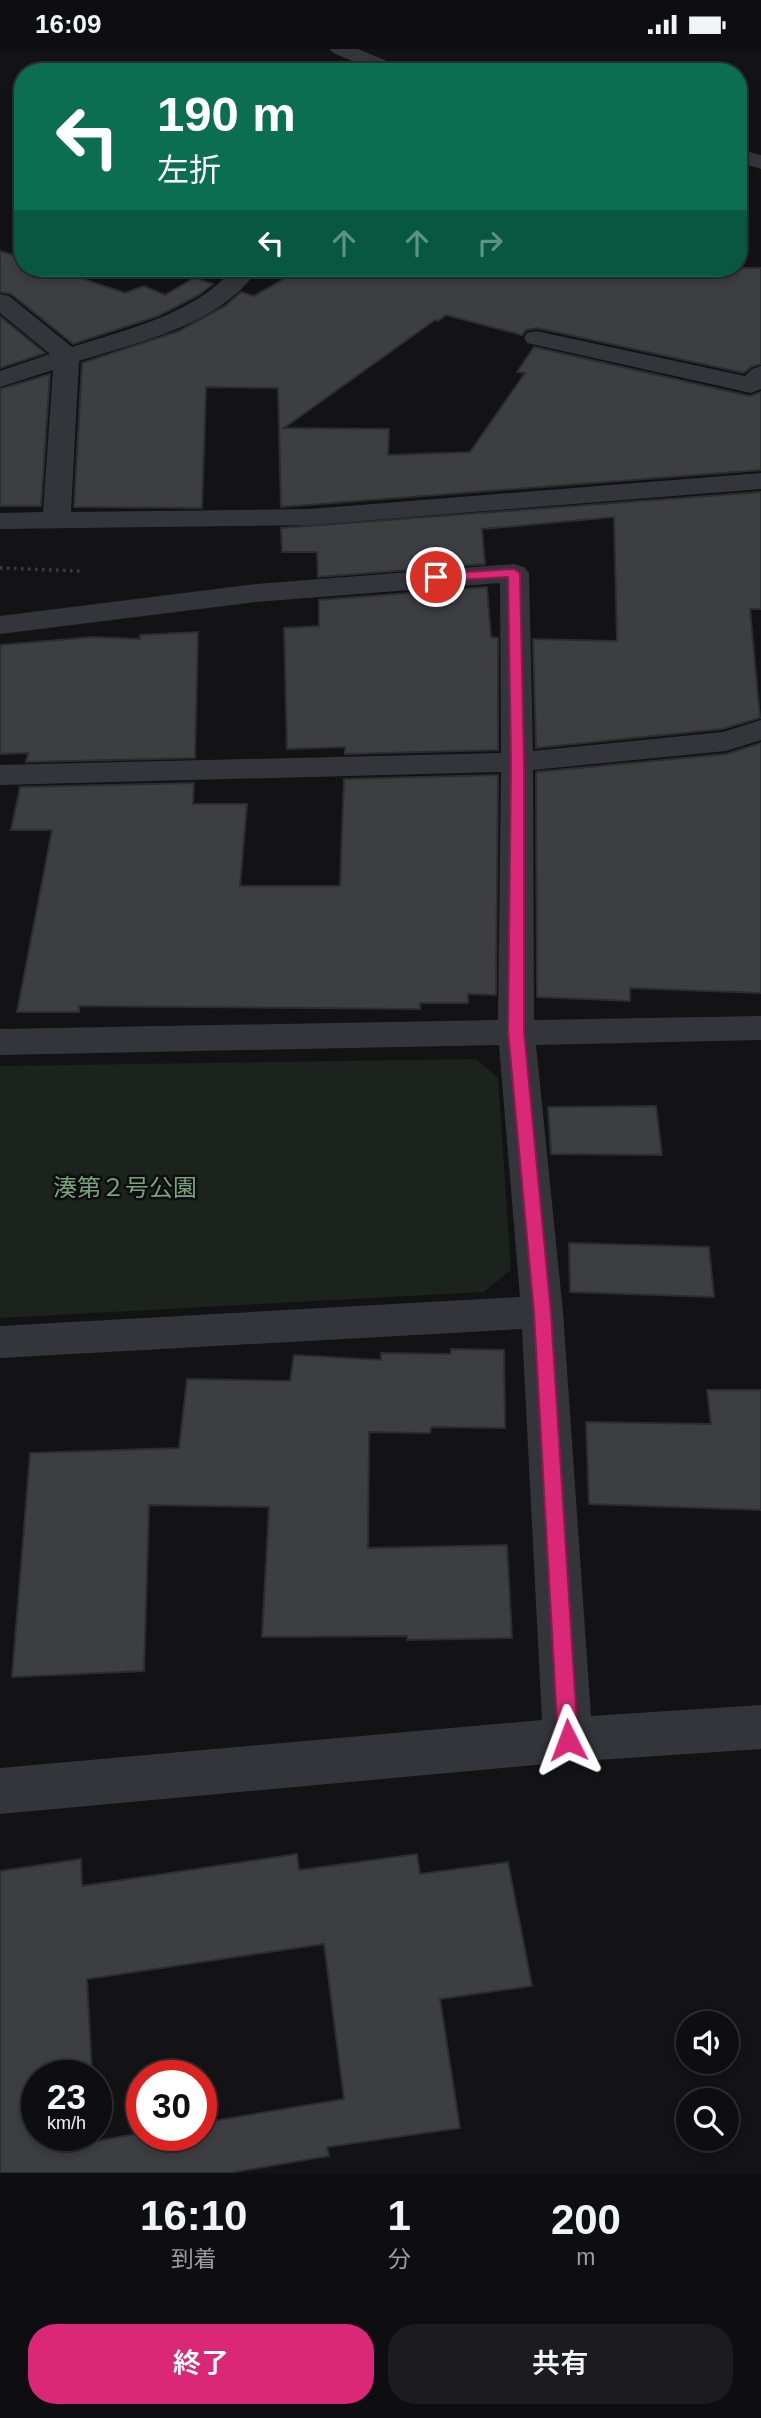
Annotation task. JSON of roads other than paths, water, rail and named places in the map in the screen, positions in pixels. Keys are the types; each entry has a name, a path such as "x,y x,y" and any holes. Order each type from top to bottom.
{"street":[{"path":"340,49 375,63"},
{"path":"0,379 129,337 202,308 230,288 239,277"},
{"path":"0,301 67,356"},
{"path":"536,338 751,385 761,375"},
{"path":"56,520 67,356"},
{"path":"0,521 310,517 761,481"},
{"path":"0,625 117,608 436,577 514,573 517,762 516,1031 542,1313 568,1740"},
{"path":"0,775 517,762 726,741 761,730"},
{"path":"0,1042 761,1028"},
{"path":"0,1342 542,1313"},
{"path":"0,1791 568,1740 761,1727"}],"park label":[{"name":"湊第２号公園","path":"125,1187"}]}
